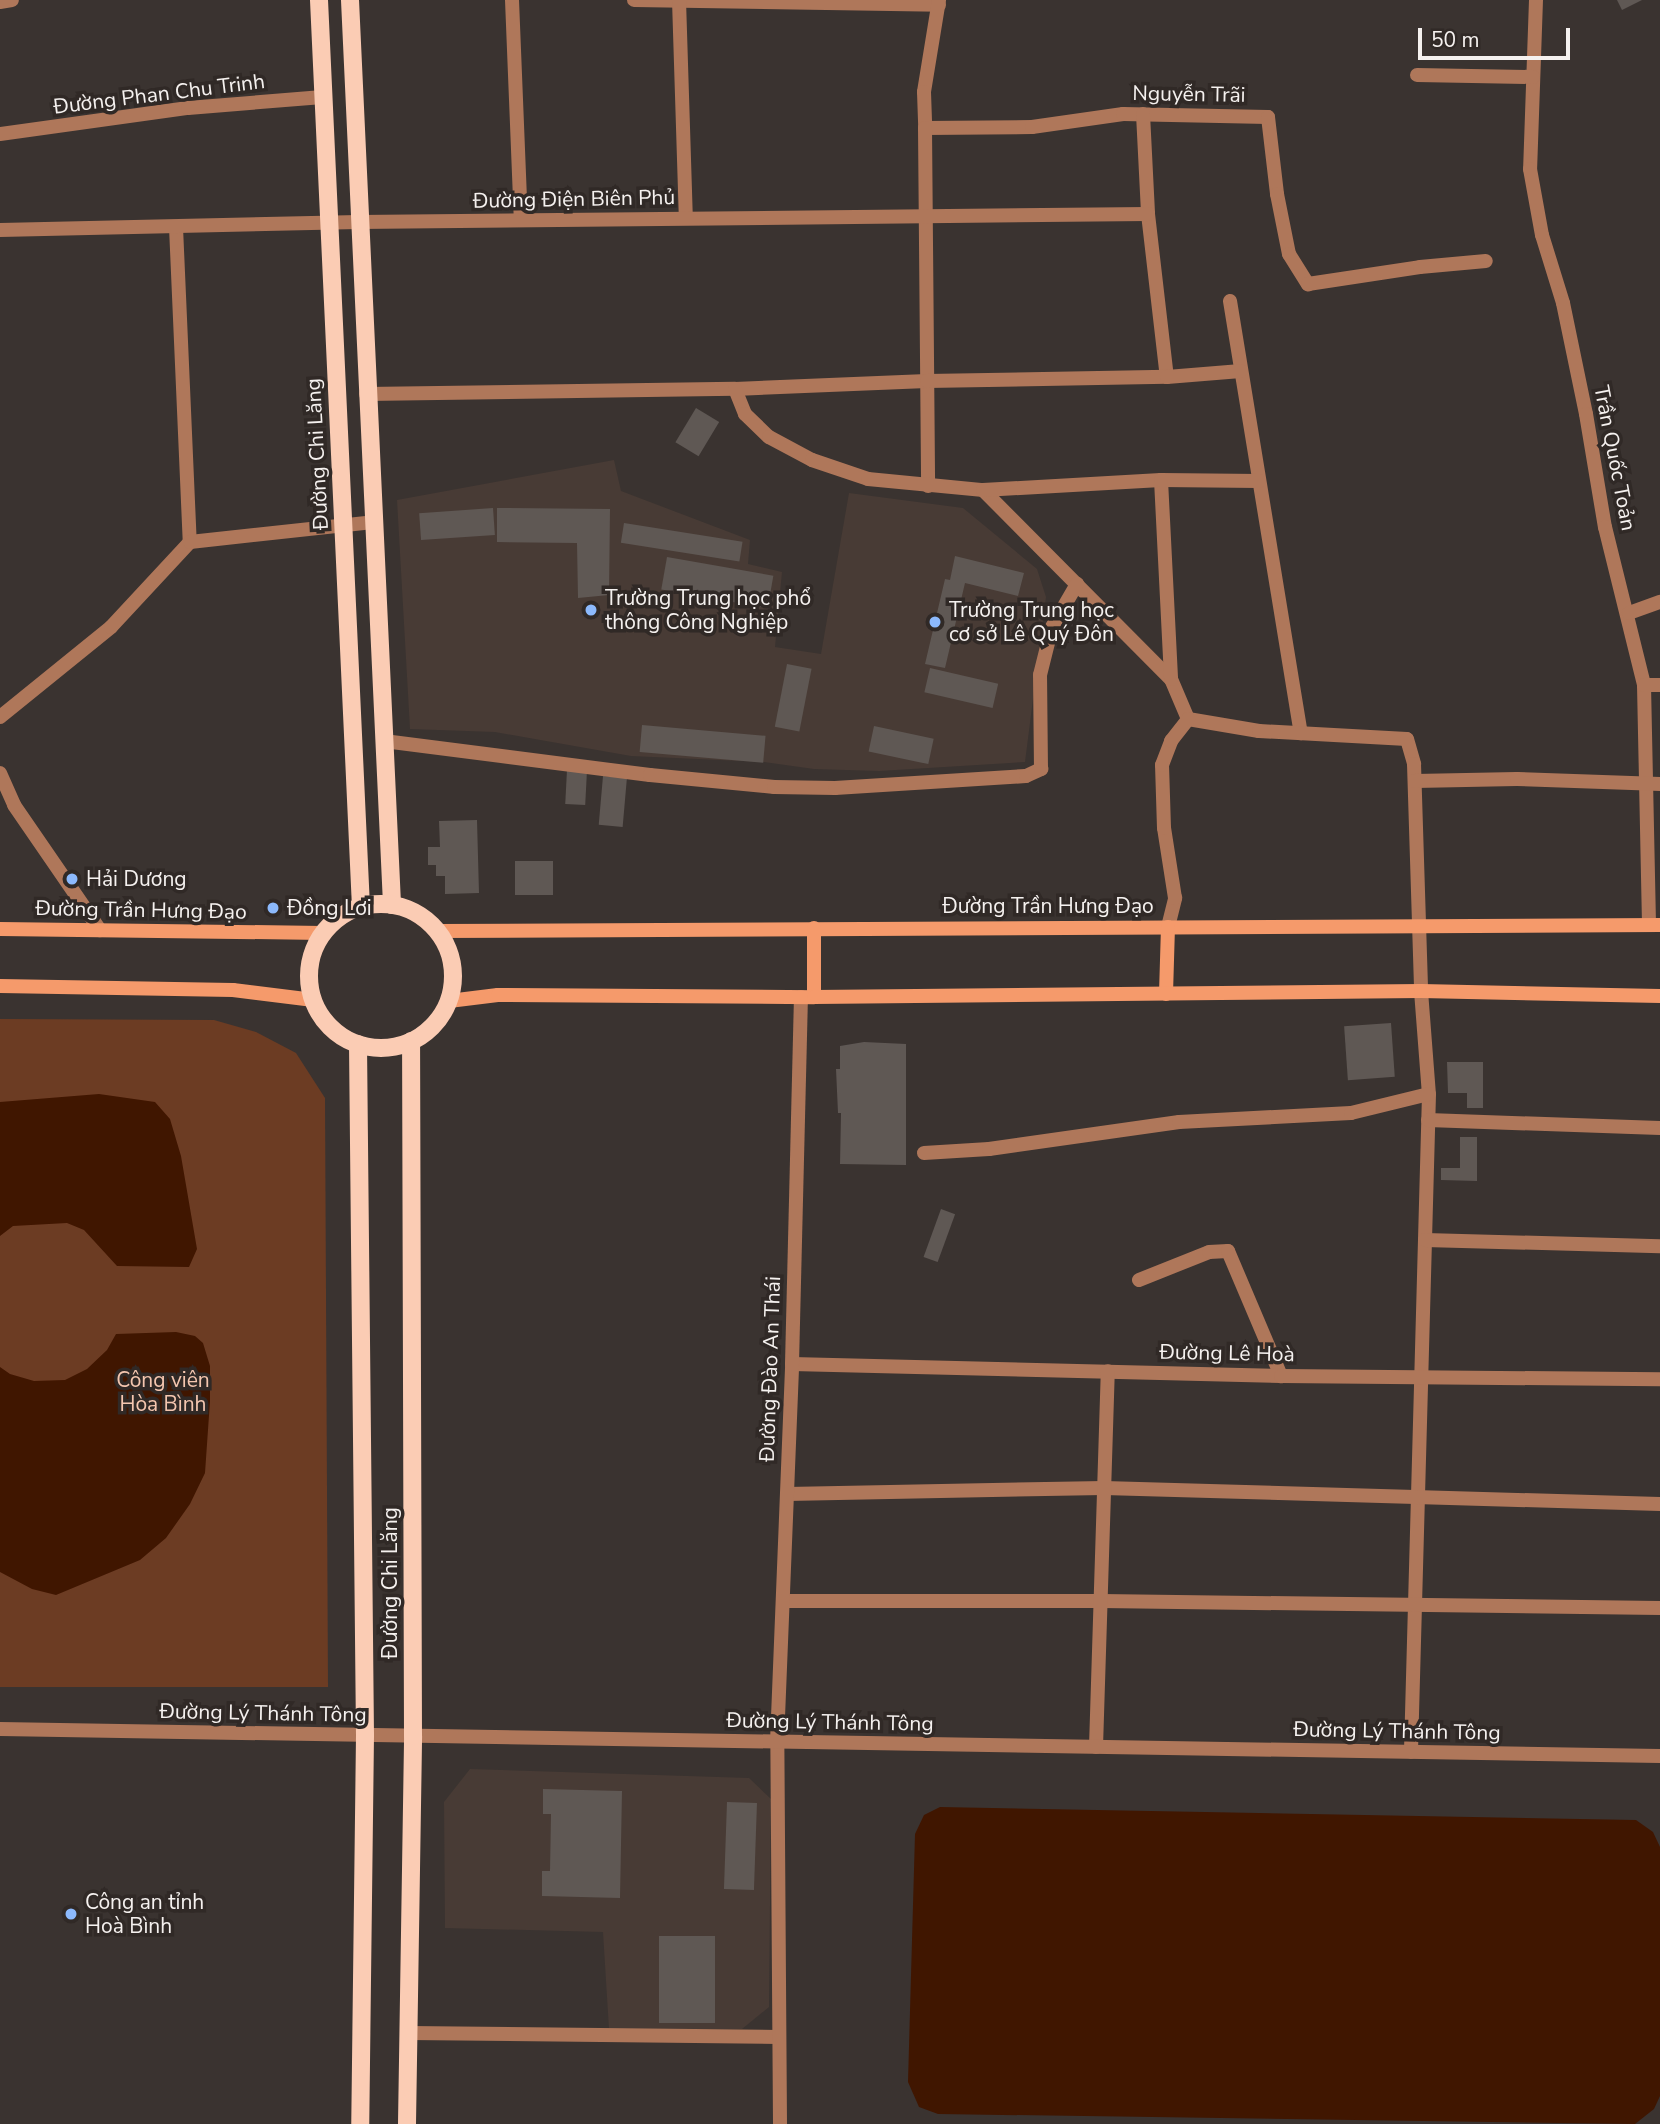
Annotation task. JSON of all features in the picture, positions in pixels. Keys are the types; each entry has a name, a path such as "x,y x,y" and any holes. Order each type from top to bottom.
{"main road":[{"name":"Đường Chi Lăng","path":"319,0 361,907"},
{"path":"350,0 358,222 392,905"},
{"path":"392,905 417,914 437,931 452,964 449,1001 434,1025 411,1041 385,1048 358,1044 330,1027 313,1000 310,965 323,933 340,917 361,907 392,905"},
{"name":"Đường Trần Hưng Đạo","path":"437,931 1655,925"},
{"path":"1166,994 1168,927"},
{"path":"808,997 814,928"},
{"name":"Đường Trần Hưng Đạo","path":"0,929 323,933"},
{"path":"0,986 233,990 313,1000"},
{"path":"449,1001 498,995 808,997 1421,991 1660,996"},
{"name":"Đường Chi Lăng","path":"407,2124 413,1736 411,1041"},
{"name":"Đường Chi Lăng","path":"358,1044 365,1735 360,2124"}],"street":[{"path":"0,2 12,0"},
{"path":"512,0 522,220"},
{"path":"634,0 939,2 925,92 928,486"},
{"path":"679,0 686,218"},
{"name":"Trần Quốc Toản","path":"1536,0 1530,169 1542,236 1563,303 1586,414 1605,527 1629,614 1644,685 1653,784 1655,925"},
{"path":"1417,75 1532,77"},
{"name":"Đường Phan Chu Trinh","path":"0,135 188,108 323,97"},
{"path":"1143,114 1148,214 1167,377"},
{"name":"Nguyễn Trãi","path":"925,128 1032,127 1143,114 1268,117 1277,194 1289,254 1308,285 1420,267 1486,261"},
{"name":"Đường Điện Biên Phủ","path":"0,230 358,222 1148,214"},
{"path":"176,227 190,542"},
{"path":"1230,301 1301,733"},
{"path":"366,394 735,389 927,381 1167,377 1241,371"},
{"path":"735,389 745,414 769,437 812,460 868,478 983,491 1161,480 1259,481"},
{"path":"1161,480 1171,679 1188,719"},
{"path":"983,491 1171,679"},
{"path":"0,717 111,627 190,542 373,522"},
{"path":"384,741 663,777 774,787 835,788 1026,776 1041,769 1040,675 1052,627 1077,584"},
{"path":"1629,614 1660,602"},
{"path":"1644,685 1660,685"},
{"path":"1188,719 1259,731 1407,739 1415,781 1421,991 1429,1094 1411,1752"},
{"path":"1168,927 1175,898 1164,828 1162,765 1171,741 1188,719"},
{"path":"0,773 14,805 100,930"},
{"path":"1415,781 1517,779 1653,784"},
{"name":"Đường Đào An Thái","path":"780,2124 778,1742 808,997"},
{"path":"924,1153 989,1149 1180,1122 1351,1113 1429,1094"},
{"path":"1428,1120 1660,1128"},
{"path":"1425,1240 1660,1246"},
{"path":"1139,1280 1209,1252 1228,1251 1281,1376"},
{"name":"Đường Lê Hoà","path":"792,1364 1281,1376 1660,1380"},
{"path":"1096,1747 1108,1371"},
{"path":"787,1494 1104,1488 1660,1504"},
{"path":"783,1601 1101,1601 1660,1608"},
{"name":"Đường Lý Thánh Tông","path":"0,1729 1660,1756"},
{"path":"408,2034 779,2037"}],"shaded area":[{"name":"Trường Trung học phổ thông Công Nghiệp","path":"614,460 621,491 750,540 748,564 782,572 775,647 821,654 849,493 963,508 1037,569 1046,597 1025,762 879,771 814,769 764,762 631,756 495,732 410,729 397,500"},
{"path":"99,1094 155,1102 170,1119 181,1156 197,1249 189,1267 117,1266 84,1230 67,1223 13,1226 0,1236 0,1102"},
{"path":"176,1332 195,1336 203,1343 210,1366 210,1401 205,1473 190,1504 166,1538 140,1560 56,1595 32,1589 0,1572 0,1367 10,1374 34,1381 65,1380 87,1369 107,1350 116,1334"},
{"path":"470,1769 749,1778 771,1799 769,2007 742,2029 609,2029 603,1932 445,1928 444,1802"},
{"path":"940,1807 1636,1820 1653,1832 1660,1847 1660,2096 1654,2109 1635,2124 938,2114 919,2107 908,2082 915,1834 924,1815"}],"green space":[{"name":"Công viên Hòa Bình","path":"0,1019 214,1020 256,1032 296,1053 325,1098 328,1687 0,1687"}],"building":[{"path":"1617,0 1642,0 1622,10"},
{"path":"696,408 719,422 699,456 675,442"},
{"path":"493,508 495,535 421,540 419,513"},
{"path":"497,508 610,509 609,595 578,598 577,543 497,542"},
{"path":"624,523 743,542 739,562 621,543"},
{"path":"955,556 1024,573 1018,596 965,583 945,668 925,664 945,579 950,580"},
{"path":"667,557 773,576 768,608 661,589"},
{"path":"787,664 812,669 799,732 775,727"},
{"path":"930,668 998,684 993,708 924,692"},
{"path":"642,725 766,736 763,763 640,752"},
{"path":"874,726 934,739 928,764 869,751"},
{"path":"567,770 587,771 585,805 565,804"},
{"path":"603,776 627,778 623,827 599,825"},
{"path":"477,820 479,893 445,894 445,876 436,876 436,865 428,865 428,847 440,847 439,821"},
{"path":"515,861 553,861 553,895 515,895"},
{"path":"1391,1023 1395,1077 1348,1080 1344,1026"},
{"path":"864,1042 906,1044 906,1165 840,1164 841,1113 838,1113 836,1069 840,1069 840,1046"},
{"path":"1447,1062 1483,1062 1483,1108 1467,1108 1467,1093 1448,1093"},
{"path":"1460,1137 1477,1137 1477,1181 1441,1180 1441,1168 1460,1168"},
{"path":"941,1209 955,1214 938,1262 924,1257"},
{"path":"543,1789 622,1791 620,1898 542,1896 542,1871 550,1871 551,1814 543,1814"},
{"path":"727,1802 757,1803 754,1890 724,1889"},
{"path":"659,1936 715,1936 715,2023 659,2023"}],"place":[{"name":"Trường Trung học phổ thông Công Nghiệp","path":"591,610"},
{"name":"Trường Trung học cơ sở Lê Quý Đôn","path":"935,622"},
{"name":"Hải Dương","path":"72,879"},
{"name":"Đồng Lơi","path":"273,908"},
{"name":"Công an tỉnh Hoà Bình","path":"71,1914"}]}
